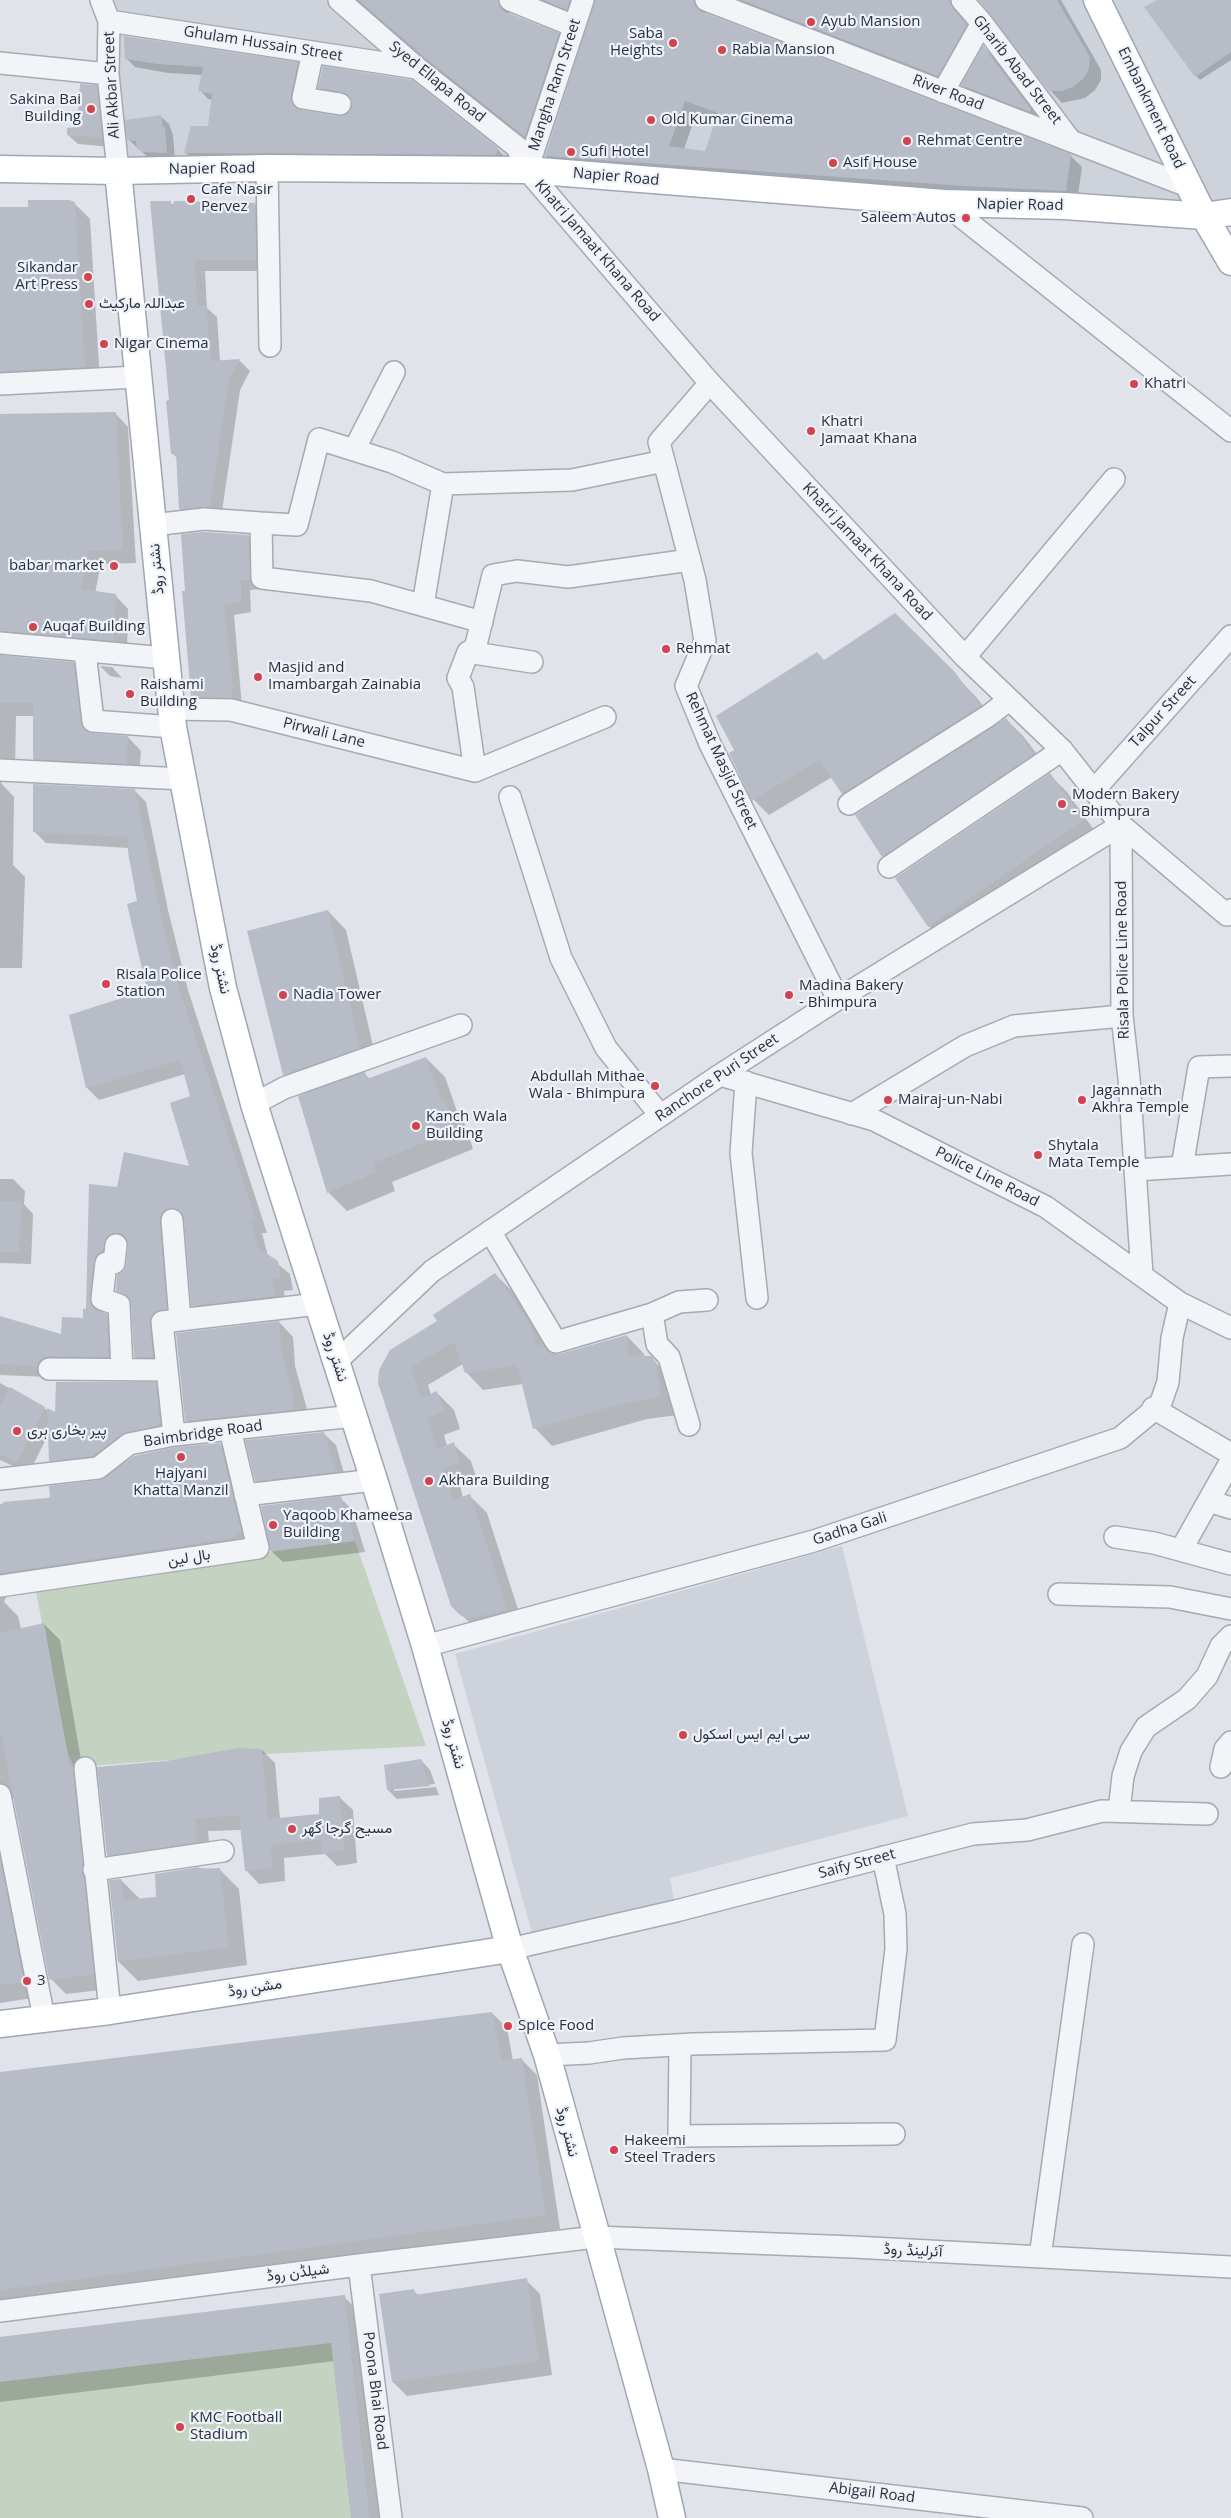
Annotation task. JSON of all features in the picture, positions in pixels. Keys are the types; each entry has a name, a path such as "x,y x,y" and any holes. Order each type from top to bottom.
{"main road":[{"name":"Embankment Road","path":"1098,0 1204,216 1231,262"},
{"name":"Napier Road","path":"0,169 118,171 267,168 527,170 944,203 1065,206 1204,216 1231,212"},
{"name":"نشتر روڈ","path":"118,171 172,718 223,988 254,1104 425,1646 510,1949 547,2055 661,2469 672,2518"},
{"name":"مشن روڈ","path":"0,2024 110,2011 510,1949"}],"street":[{"name":"Ali Akbar Street","path":"102,0 108,20 108,74 118,171"},
{"name":"Syed Ellapa Road","path":"339,0 417,68 516,146 527,170"},
{"path":"510,0 574,26"},
{"name":"Mangha Ram Street","path":"527,170 583,0"},
{"name":"Gharib Abad Street","path":"962,0 982,23 1071,141"},
{"name":"River Road","path":"714,1 1190,187"},
{"name":"Ghulam Hussain Street","path":"108,20 417,68"},
{"path":"943,92 982,23"},
{"path":"313,52 303,98 340,104"},
{"path":"0,63 108,74"},
{"path":"267,168 270,346"},
{"name":"Khatri Jamaat Khana Road","path":"527,170 710,383 965,657 1062,750 1121,824 1229,913"},
{"path":"944,203 1231,431"},
{"path":"354,450 394,372"},
{"path":"0,384 137,377"},
{"name":"Rehmat Masjid Street","path":"710,383 659,442 690,560 705,641 686,686 710,744 838,999"},
{"path":"153,525 204,518 297,525 319,439 392,462 443,484 572,480 664,461"},
{"path":"965,657 1114,479"},
{"path":"423,605 443,484"},
{"path":"261,523 262,578 371,591 482,622"},
{"path":"474,653 493,575 517,571 568,577 690,560"},
{"name":"Talpur Street","path":"1095,789 1231,636"},
{"path":"0,643 166,658"},
{"name":"Pirwali Lane","path":"85,652 93,721 172,718 231,710 475,772"},
{"path":"532,662 468,652 458,678 462,687 475,772 606,716"},
{"path":"849,804 988,716 1009,700"},
{"path":"889,867 1062,750"},
{"path":"0,770 184,779"},
{"path":"510,797 561,958 606,1048 660,1116"},
{"name":"Ranchore Puri Street","path":"336,1362 432,1271 490,1231 720,1075 838,999 1121,824"},
{"name":"Risala Police Line Road","path":"1121,824 1122,1016 1136,1170 1142,1275"},
{"path":"852,1114 965,1046 1014,1026 1122,1016"},
{"path":"254,1104 284,1088 461,1025"},
{"path":"1182,1167 1199,1067 1231,1066"},
{"name":"Police Line Road","path":"720,1075 874,1120 1046,1207 1180,1303 1231,1328"},
{"path":"746,1082 741,1153 757,1298"},
{"path":"1136,1170 1231,1164"},
{"path":"172,1220 180,1320"},
{"path":"490,1231 556,1342 652,1314 679,1302 707,1300"},
{"path":"116,1245 114,1263 106,1263 102,1299 120,1305 122,1370"},
{"name":"Gadha Gali","path":"425,1646 814,1541 1120,1438 1160,1404 1168,1382 1172,1338 1180,1303"},
{"path":"174,1435 162,1322 318,1304"},
{"path":"652,1314 657,1344 669,1357 689,1425"},
{"path":"49,1369 167,1370"},
{"path":"1153,1408 1231,1454"},
{"name":"Baimbridge Road","path":"0,1479 98,1468 129,1444 174,1435 354,1416"},
{"name":"بال لین","path":"0,1586 258,1548 230,1429"},
{"path":"1182,1550 1231,1461"},
{"path":"245,1495 374,1480"},
{"path":"1209,1501 1231,1508"},
{"path":"1115,1537 1182,1550 1231,1564"},
{"path":"1059,1594 1170,1597 1231,1609"},
{"path":"1119,1812 1123,1776 1136,1743 1146,1727 1187,1699 1207,1676 1221,1646 1231,1636"},
{"path":"1221,1767 1225,1749 1231,1742"},
{"path":"85,1768 110,2011"},
{"path":"0,1795 44,2018"},
{"name":"Saify Street","path":"510,1949 676,1911 973,1834 1027,1830 1102,1811 1207,1814"},
{"path":"94,1870 223,1851"},
{"path":"547,2055 680,2045 885,2040 896,1949 895,1914 883,1857"},
{"path":"1040,2257 1083,1944"},
{"path":"680,2045 679,2136 894,2134"},
{"name":"آئرلینڈ روڈ","path":"596,2237 1231,2267"},
{"name":"شیلڈن روڈ","path":"0,2311 359,2264 596,2237"},
{"name":"Poona Bhai Road","path":"359,2264 391,2518"},
{"name":"Abigail Road","path":"661,2469 1082,2518"}],"shaded area":[{"path":"101,0 1098,0 1204,216 527,170 127,170"},
{"path":"1103,0 1231,0 1231,210 1206,214"},
{"name":"سی ایم ایس اسکول","path":"842,1546 908,1816 670,1878 676,1911 533,1937 455,1654"}],"green space":[{"path":"355,1541 426,1746 227,1756 74,1767 68,1754 34,1582"},
{"name":"KMC Football Stadium","path":"345,2295 370,2518 0,2518 0,2337"}],"building":[{"path":"358,0 498,0 500,7 505,12 559,33 525,137 425,58"},
{"path":"543,0 570,0 567,10"},
{"path":"595,0 694,0 696,7 702,12 1071,154 1066,191 964,186 545,156","holes":["685,101 718,113 705,151 669,146"]},
{"path":"741,0 950,0 953,8 967,25 938,76"},
{"path":"979,0 1057,0 1090,57 1089,68 1084,78 1073,87 1062,91 1049,91"},
{"path":"1157,0 1231,0 1231,52 1195,77 1144,7"},
{"path":"124,36 298,62 291,96 295,107 301,110 338,116 349,112 352,100 342,92 318,88 323,66 412,80 498,148 496,155 184,153 191,126 208,126 212,94 198,91 203,67 158,64 125,59"},
{"path":"983,46 1031,109 1030,112 961,85"},
{"name":"Sakina Bai Building","path":"80,84 97,85 102,138 67,135 67,128 77,127"},
{"path":"161,115 163,127 165,126 167,153 142,152 137,148 136,141 127,140 125,120"},
{"path":"28,200 69,200 75,202 85,367 0,371 0,207 28,207"},
{"path":"150,201 171,201 171,212 174,201 255,203 256,260 195,260 197,306 206,305 211,361 240,359 229,379 210,507 179,509 176,453 171,454 166,401 169,400"},
{"path":"116,412 123,550 88,551 81,589 116,594 114,641 0,631 0,414"},
{"path":"204,532 249,535 250,580 241,580 241,602 224,605 233,683 232,698 191,697 182,591 185,591 181,534"},
{"path":"895,613 954,671 980,706 842,794 819,760 752,801 729,753 734,750 716,716 817,652 824,660"},
{"path":"0,656 74,662 82,727 92,733 128,736 126,764 33,759 33,703 0,703"},
{"path":"1006,718 1034,754 882,857 855,815"},
{"path":"1050,773 1084,820 928,927 895,878"},
{"path":"33,784 135,789 176,978 256,1221 251,1221 258,1248 278,1261 281,1278 272,1279 275,1296 191,1306 184,1219 177,1209 165,1210 160,1221 167,1309 155,1312 150,1317 153,1357 134,1357 131,1304 129,1297 116,1291 117,1275 124,1270 126,1265 128,1246 124,1235 117,1233 106,1237 103,1251 95,1256 90,1298 93,1308 107,1314 109,1357 49,1356 42,1358 37,1366 0,1364 0,1316 61,1334 62,1317 83,1318 83,1309 86,1309 89,1184 117,1187 124,1152 189,1166 170,1103 190,1096 180,1060 86,1088 69,1015 147,990 127,904 137,901 128,852 128,837 33,832"},
{"name":"Nadia Tower","path":"328,910 360,1048 283,1075 247,931"},
{"name":"Kanch Wala Building","path":"426,1057 442,1103 446,1102 455,1130 374,1163 377,1172 327,1193 298,1096 365,1072 367,1079"},
{"path":"0,1201 22,1201 19,1252 0,1252"},
{"path":"495,1273 532,1327 536,1345 542,1344 549,1353 559,1354 627,1335 628,1355 651,1356 656,1362 661,1397 629,1402 533,1429 517,1365 465,1373 454,1342 411,1367 421,1398 437,1391 444,1412 427,1418 437,1449 454,1442 460,1463 443,1468 453,1500 470,1494 508,1610 468,1619 460,1615 451,1606 378,1383 379,1370 390,1350 437,1321 433,1315"},
{"path":"279,1321 282,1351 293,1394 293,1410 185,1421 176,1333"},
{"path":"56,1382 156,1382 160,1425 122,1434 93,1456 49,1461 47,1408 55,1412"},
{"name":"پیر بخاری ہری","path":"10,1387 45,1407 17,1462 0,1454 0,1407"},
{"path":"324,1432 336,1472 255,1481 245,1440"},
{"path":"220,1443 241,1530 233,1538 0,1573 0,1504 3,1504 3,1502 47,1498 50,1497 49,1486 100,1480 134,1456 176,1447"},
{"path":"341,1496 355,1541 270,1551 261,1506"},
{"path":"44,1623 70,1768 73,1767 94,1974 51,1980 49,1979 0,1730 0,1633"},
{"path":"238,1748 262,1749 268,1819 319,1814 319,1798 340,1796 344,1850 323,1853 321,1840 271,1845 272,1868 245,1871 239,1816 195,1818 197,1842 107,1856 97,1767 166,1761"},
{"path":"421,1759 430,1786 387,1790 384,1765"},
{"path":"0,1860 24,1982 0,1985"},
{"path":"199,1867 199,1869 220,1868 229,1947 118,1962 109,1880 121,1879 124,1900 156,1897 155,1874"},
{"path":"492,2012 502,2061 522,2058 546,2215 0,2290 0,2072"},
{"path":"527,2278 539,2361 392,2382 379,2294 414,2289 415,2295"},
{"path":"345,2295 370,2518 351,2518 331,2343 0,2382 0,2337"}],"place":[{"name":"Ayub Mansion","path":"811,22"},
{"name":"Saba Heights","path":"673,43"},
{"name":"Rabia Mansion","path":"722,50"},
{"name":"Sakina Bai Building","path":"91,109"},
{"name":"Old Kumar Cinema","path":"651,120"},
{"name":"Rehmat Centre","path":"907,141"},
{"name":"Sufi Hotel","path":"571,152"},
{"name":"Asif House","path":"833,163"},
{"name":"Cafe Nasir Pervez","path":"191,199"},
{"name":"Saleem Autos","path":"966,218"},
{"name":"Sikandar Art Press","path":"88,277"},
{"name":"عبداللہ مارکیٹ","path":"89,304"},
{"name":"Nigar Cinema","path":"104,344"},
{"name":"Khatri","path":"1134,384"},
{"name":"Khatri Jamaat Khana","path":"811,431"},
{"name":"babar market","path":"114,566"},
{"name":"Auqaf Building","path":"33,627"},
{"name":"Rehmat","path":"666,649"},
{"name":"Masjid and Imambargah Zainabia","path":"258,677"},
{"name":"Raishami Building","path":"130,694"},
{"name":"Modern Bakery - Bhimpura","path":"1062,804"},
{"name":"Risala Police Station","path":"106,984"},
{"name":"Nadia Tower","path":"283,995"},
{"name":"Madina Bakery - Bhimpura","path":"789,995"},
{"name":"Abdullah Mithae Wala - Bhimpura","path":"655,1086"},
{"name":"Mairaj-un-Nabi","path":"888,1100"},
{"name":"Jagannath Akhra Temple","path":"1082,1100"},
{"name":"Kanch Wala Building","path":"416,1126"},
{"name":"Shytala Mata Temple","path":"1038,1155"},
{"name":"پیر بخاری ہری","path":"17,1431"},
{"name":"Hajyani Khatta Manzil","path":"181,1457"},
{"name":"Akhara Building","path":"429,1481"},
{"name":"Yaqoob Khameesa Building","path":"273,1525"},
{"name":"سی ایم ایس اسکول","path":"683,1735"},
{"name":"مسیح گرجا گھر","path":"292,1829"},
{"name":"3","path":"27,1981"},
{"name":"SpIce Food","path":"508,2026"},
{"name":"Hakeemi Steel Traders","path":"614,2150"},
{"name":"KMC Football Stadium","path":"180,2427"}]}
